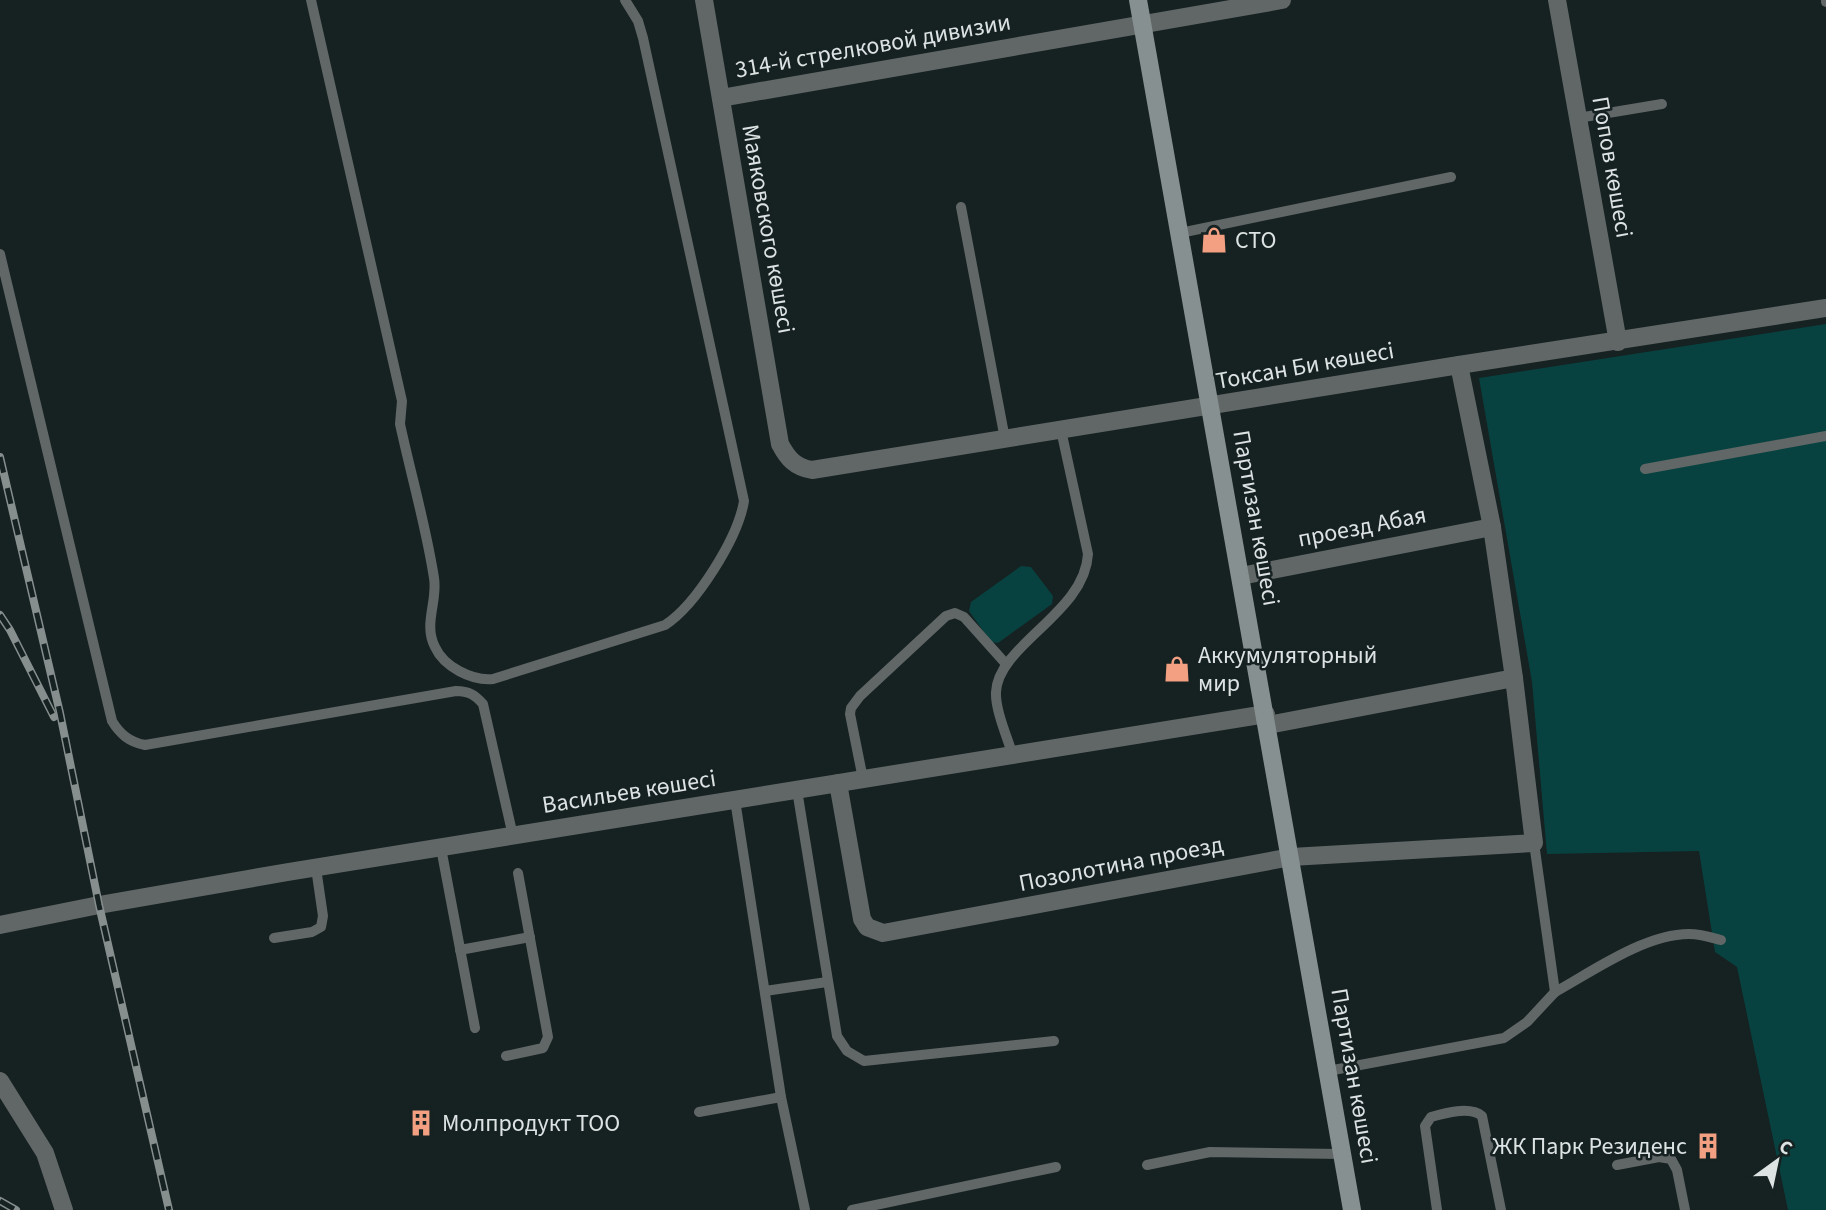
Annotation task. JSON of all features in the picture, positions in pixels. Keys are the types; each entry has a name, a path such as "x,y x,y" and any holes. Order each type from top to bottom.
{"main road":[{"name":"Партизан көшесі","path":"1139,0 1352,1210"}],"street":[{"name":"Маяковского көшесі","path":"704,0 780,444 793,463"},
{"name":"314-й стрелковой дивизии","path":"721,98 1282,0"},
{"name":"Попов көшесі","path":"1558,0 1618,342"},
{"name":"Токсан Би көшесі","path":"793,463 812,470 1459,365 1826,309"},
{"path":"1459,365 1492,527 1534,843"},
{"name":"проезд Абая","path":"1241,576 1492,527"},
{"name":"Васильев көшесі","path":"0,925 99,905 316,868 863,779 1267,720 1514,678"},
{"name":"Позолотина проезд","path":"838,783 860,911 867,928 883,933 1291,857 1534,843"},
{"path":"0,1081 45,1153 64,1210"}],"lane":[{"path":"312,0 402,401 400,424 435,580 430,612 431,639 444,660 468,676 493,680 665,625 679,616 736,532 741,517 744,501 643,38 638,21 625,0"},
{"path":"1578,118 1662,104"},
{"path":"1180,233 1451,177"},
{"path":"961,206 1005,439"},
{"path":"0,254 112,721 118,731 135,743 145,745 466,691 476,696 483,704 513,836"},
{"path":"1013,756 996,698 998,681 1006,664 1068,601 1087,564 1088,554 1061,430"},
{"path":"1645,469 1826,436"},
{"path":"863,779 851,722 851,708 860,696 946,617 955,613 964,617 1006,664"},
{"path":"797,790 837,1035 847,1051 864,1061 1054,1041"},
{"path":"735,800 781,1097 805,1210"},
{"path":"1534,843 1556,992"},
{"path":"440,848 475,1028"},
{"path":"274,938 312,932 321,927 323,916 316,868"},
{"path":"506,1056 543,1048 547,1042 548,1030 518,873"},
{"path":"1328,1071 1504,1038 1527,1022 1556,992 1636,949 1665,937 1689,934 1721,940"},
{"path":"460,950 530,937"},
{"path":"765,991 827,982"},
{"path":"699,1112 781,1097"},
{"path":"1437,1210 1425,1126 1431,1117 1469,1110 1482,1115 1501,1210"},
{"path":"1147,1165 1210,1152 1342,1153"},
{"path":"1617,1165 1659,1157 1671,1159 1677,1170 1685,1210"},
{"path":"852,1210 1056,1167"}],"shaded area":[{"path":"1826,324 1826,1210 1788,1210 1737,967 1715,952 1699,851 1547,854 1532,682 1479,378"},
{"path":"1021,566 1031,567 1053,596 1052,604 998,643 991,642 969,611 971,602"}],"railway":[{"path":"0,457 60,713 99,905 169,1210"},
{"path":"0,615 54,717"},
{"path":"0,1201 16,1210"}],"place":[{"name":"СТО","path":"1214,240"},
{"name":"Аккумуляторный мир","path":"1177,669"},
{"name":"Молпродукт ТОО","path":"421,1123"},
{"name":"ЖК Парк Резиденс","path":"1708,1146"}]}
